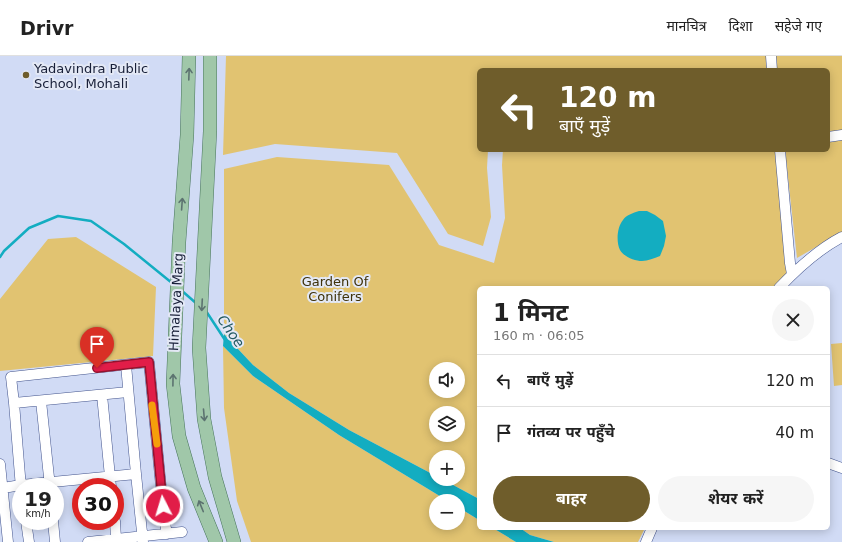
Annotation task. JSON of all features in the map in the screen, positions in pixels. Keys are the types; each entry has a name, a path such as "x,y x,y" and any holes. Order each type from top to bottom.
{"main road":[{"name":"Himalaya Marg","path":"189,56 187,134 179,242 172,384 179,436 194,488 216,542"},
{"name":"Himalaya Marg","path":"210,56 210,131 199,348 204,419 216,477 234,542"}],"street":[{"path":"771,56 772,68"},
{"path":"830,137 842,135"},
{"path":"780,152 792,274"},
{"path":"781,286 792,274 830,243 842,237"},
{"path":"20,478 11,377 149,362 164,518 167,534"},
{"path":"126,364 143,539"},
{"path":"14,404 128,392"},
{"path":"102,395 111,478"},
{"path":"41,401 49,478"},
{"path":"0,464 8,542"},
{"path":"830,464 842,468"},
{"path":"124,478 136,474"},
{"path":"3,488 12,487"},
{"path":"27,530 29,542"},
{"path":"54,530 55,542"},
{"path":"116,530 116,539"},
{"path":"646,542 651,530"},
{"path":"88,542 116,539 143,539 182,532"}],"green space":[{"path":"226,56 842,56 842,135 830,137 830,68 477,68 477,152 488,152 487,168 491,217 483,246 448,234 397,153 275,144 223,155"},
{"path":"842,140 842,232 797,258 785,152 830,152 830,142"},
{"name":"Garden Of Conifers","path":"503,152 775,152 788,276 779,286 477,286 477,498 455,486 465,486 465,450 429,450 429,472 349,430 289,393 253,365 224,334 224,169 277,157 389,165 439,245 494,263 505,218 502,165"},
{"path":"76,237 156,287 153,356 0,371 0,299 48,239"},
{"path":"842,343 842,385 834,386 831,344"},
{"path":"223,346 253,376 339,435 436,494 429,494 429,530 465,530 465,511 477,519 477,530 496,530 516,542 251,542 237,501 224,408"},
{"path":"523,530 644,530 638,542 554,542 530,535"}],"water":[{"path":"639,211 647,211 663,221 666,236 660,256 644,261 627,257 620,250 618,243 618,230 624,218"},
{"path":"224,334 253,365 289,393 349,430 429,472 429,486 455,486 477,498 477,519 465,511 465,494 436,494 339,435 253,376 223,346"},
{"path":"496,530 523,530 530,535 554,542 516,542"}],"waterway":[{"name":"Choe","path":"0,257 4,251 29,228 58,216 91,221 124,244 172,283"},
{"name":"Choe","path":"181,290 197,304"},
{"name":"Choe","path":"206,311 225,340"}],"slow traffic":[{"path":"152,405 157,444"}],"place":[{"name":"Yadavindra Public School, Mohali","path":"26,75"}],"route":[{"path":"97,368 149,362 150,386 163,506"}]}
